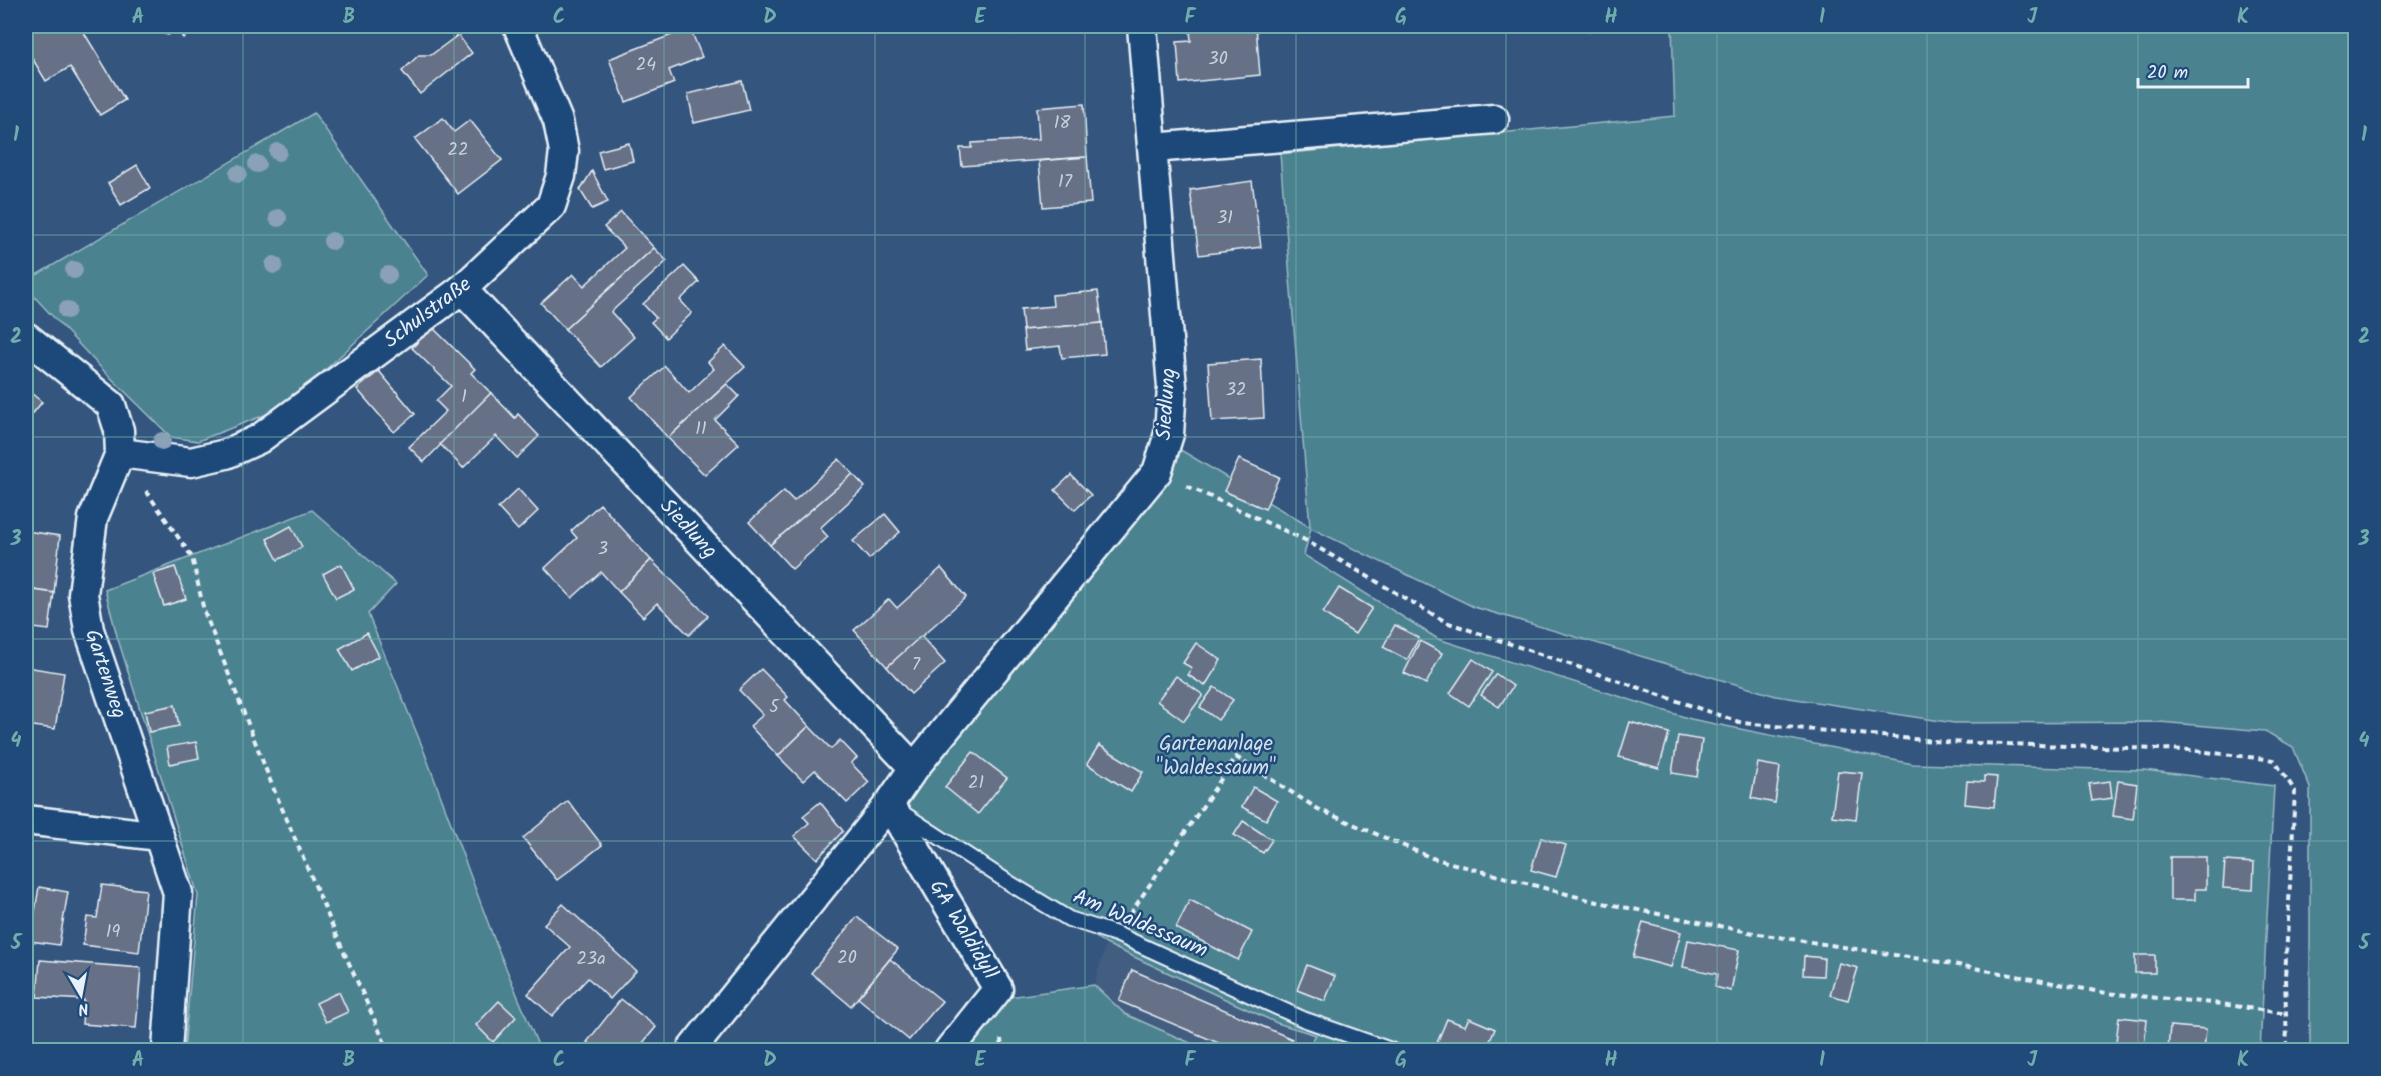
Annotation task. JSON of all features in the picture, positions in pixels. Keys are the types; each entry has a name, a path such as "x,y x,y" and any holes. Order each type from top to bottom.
{"street":[{"name":"Schulstraße","path":"120,453 190,462 226,454 259,439 462,290 551,206 561,176 564,151 558,121 518,26"},
{"name":"Siedlung","path":"691,1050 889,804 914,768 1157,472 1169,434 1172,387 1142,26"},
{"path":"1153,148 1494,119"},
{"name":"Siedlung","path":"462,290 914,768"},
{"name":"Gartenweg","path":"26,337 111,405 119,430 120,453 93,518 83,594 89,630 178,893 167,1050"},
{"name":"GA Waldidyll","path":"889,804 998,988 949,1050"},
{"path":"26,820 159,836"}],"lane":[{"name":"Am Waldessaum","path":"889,804 1069,919 1116,934 1303,1019 1390,1050"}],"path":[{"path":"120,453 192,557 204,611 268,774 334,932 388,1050"},
{"path":"1157,472 1305,540 1446,622 1742,723 1945,742 2190,750 2274,760 2295,791 2285,977 2287,1050"},
{"path":"1116,934 1236,757 1318,809 1432,858 1593,901 1759,934 1953,964 2106,993 2222,1004 2287,1014"}],"shaded area":[{"path":"1106,944 1277,1023 1316,1035 1306,1050 1206,1050 1124,1014 1094,985"}],"green space":[{"name":"Gartenanlage \"Waldessaum\"","path":"1672,26 2355,26 2355,1050 2310,1050 2310,788 2293,747 2265,731 2159,722 1954,723 1776,696 1474,607 1311,528 1304,555 1438,639 1691,719 1913,764 2144,770 2274,786 2260,1050 1306,1050 1316,1035 1277,1023 1106,944 901,804 1179,449 1310,527 1280,154 1675,116"},
{"path":"314,113 428,275 285,407 198,441 171,437 104,371 26,288 26,281"},
{"path":"312,510 396,584 368,614 422,746 496,944 540,1050 184,1050 198,895 117,636 105,590"},
{"path":"1094,985 1125,1014 1206,1050 939,1050 966,1003"}],"building":[{"path":"40,26 80,26 125,100 100,115 70,67 46,81 26,48 26,34"},
{"path":"150,26 175,26 177,30 168,35 155,31"},
{"path":"175,26 203,26 183,38"},
{"path":"1008,26 1056,26 1056,29 1010,35"},
{"path":"1256,26 1260,75 1180,83 1177,42 1191,41 1190,30"},
{"path":"1583,26 1596,26 1589,32"},
{"path":"690,28 702,57 669,70 674,83 626,102 609,59"},
{"path":"458,35 472,53 420,94 402,71 419,55 431,55"},
{"path":"742,81 749,110 694,123 688,94"},
{"path":"1084,104 1087,157 962,166 960,148 972,148 972,143 1039,139 1037,108"},
{"path":"443,118 454,132 470,120 502,160 458,194 415,139"},
{"path":"629,143 633,161 603,169 598,151"},
{"path":"1087,157 1091,203 1043,207 1039,161"},
{"path":"137,165 150,188 121,205 108,183"},
{"path":"592,171 608,202 592,209 580,190"},
{"path":"1252,181 1261,247 1199,255 1190,190"},
{"path":"621,212 654,248 565,329 541,303 573,274 584,286 625,248 604,227"},
{"path":"654,248 667,261 611,312 634,337 601,367 565,329"},
{"path":"684,266 699,282 680,300 692,313 666,338 651,322 656,318 643,304"},
{"path":"1098,291 1102,323 1023,330 1021,309 1053,306 1052,295"},
{"path":"1102,323 1105,354 1062,358 1060,346 1025,350 1023,330"},
{"path":"432,327 475,369 471,373 491,393 424,462 409,447 446,411 436,401 451,386 412,348"},
{"path":"725,346 745,367 668,438 631,397 665,366 689,393 714,369 708,362"},
{"path":"1261,359 1264,418 1212,421 1208,363"},
{"path":"379,371 415,414 394,432 357,389"},
{"path":"727,384 739,396 715,420 739,444 705,475 668,438"},
{"path":"26,389 42,402 26,422"},
{"path":"491,393 515,418 518,414 539,436 517,458 496,436 463,468 440,444"},
{"path":"839,459 853,474 770,545 749,522 784,491 794,501"},
{"path":"1239,459 1279,477 1265,509 1224,491"},
{"path":"853,474 865,487 820,528 828,537 792,569 770,545"},
{"path":"1071,475 1091,495 1075,510 1055,490"},
{"path":"518,489 538,511 518,530 498,508"},
{"path":"600,504 651,560 619,592 601,572 572,598 545,568 577,538 571,531"},
{"path":"885,514 900,532 869,559 853,541"},
{"path":"291,526 302,547 278,560 267,539"},
{"path":"26,531 60,536 54,593 26,589"},
{"path":"651,560 708,616 689,635 657,603 643,617 619,592"},
{"path":"341,564 354,589 336,598 323,574"},
{"path":"175,567 186,599 164,606 153,574"},
{"path":"941,568 966,597 887,667 854,630 889,599 897,608"},
{"path":"1339,588 1372,608 1355,634 1323,613"},
{"path":"26,589 54,593 49,630 26,627"},
{"path":"1395,625 1419,638 1407,660 1383,647"},
{"path":"367,633 379,656 352,671 339,649"},
{"path":"921,636 945,663 911,694 887,667"},
{"path":"1420,641 1442,653 1426,684 1404,673"},
{"path":"1196,643 1221,660 1205,686 1188,675 1192,668 1183,663"},
{"path":"1473,659 1492,672 1469,706 1450,693"},
{"path":"26,667 64,673 55,729 26,725"},
{"path":"761,669 788,697 785,700 809,726 778,756 750,726 763,715 739,690"},
{"path":"1496,674 1513,686 1499,707 1481,695"},
{"path":"1176,676 1203,695 1184,721 1157,701"},
{"path":"1214,687 1233,700 1218,720 1200,707"},
{"path":"175,705 179,726 149,732 145,711"},
{"path":"1630,722 1669,733 1659,768 1619,757"},
{"path":"809,726 831,749 840,740 857,758 851,763 869,782 847,803 815,770 803,781 778,756"},
{"path":"1678,736 1702,740 1697,777 1672,773"},
{"path":"196,742 199,758 170,764 167,747"},
{"path":"1099,745 1143,772 1131,792 1087,764"},
{"path":"973,752 1007,778 978,814 945,787"},
{"path":"1758,763 1780,767 1775,803 1751,798"},
{"path":"1838,771 1862,773 1856,819 1832,816"},
{"path":"1984,776 1997,777 1994,807 1965,804 1967,781 1984,782"},
{"path":"2110,781 2112,798 2092,801 2089,784"},
{"path":"2118,781 2137,784 2133,819 2113,816"},
{"path":"1253,787 1277,801 1266,820 1242,807"},
{"path":"568,801 602,845 557,880 523,838"},
{"path":"820,802 843,831 817,859 794,836 809,823 803,816"},
{"path":"1243,821 1272,840 1263,853 1234,835"},
{"path":"1541,838 1566,845 1556,877 1531,870"},
{"path":"2170,857 2206,857 2206,889 2195,889 2195,900 2170,900"},
{"path":"2225,861 2254,863 2253,890 2223,888"},
{"path":"102,885 146,890 139,952 83,945 87,917 97,918"},
{"path":"39,887 68,892 59,945 30,941"},
{"path":"1190,900 1252,932 1238,960 1176,928"},
{"path":"563,904 636,971 610,999 588,978 552,1016 528,994 570,947 544,924"},
{"path":"857,917 898,949 851,1006 811,973"},
{"path":"1643,922 1681,932 1671,967 1633,957"},
{"path":"1688,940 1739,950 1731,991 1715,987 1717,974 1683,967"},
{"path":"2135,955 2155,955 2155,973 2135,973"},
{"path":"1804,956 1824,958 1823,976 1803,975"},
{"path":"890,959 942,1001 909,1040 858,998"},
{"path":"40,960 141,968 136,1028 82,1024 84,1000 37,997"},
{"path":"1839,963 1858,968 1848,1000 1830,995"},
{"path":"1307,965 1335,976 1325,1001 1297,990"},
{"path":"1132,970 1292,1039 1287,1050 1235,1050 1119,1001"},
{"path":"339,992 348,1012 326,1022 316,1003"},
{"path":"621,999 656,1027 637,1050 598,1050 587,1042"},
{"path":"499,1001 516,1017 493,1042 476,1025"},
{"path":"2119,1017 2147,1020 2144,1046 2116,1043"},
{"path":"1469,1018 1495,1029 1486,1050 1456,1050 1437,1043 1447,1019 1465,1026"},
{"path":"2170,1026 2206,1029 2204,1050 2168,1050"},
{"path":"26,1047 54,1050 26,1050"}]}
